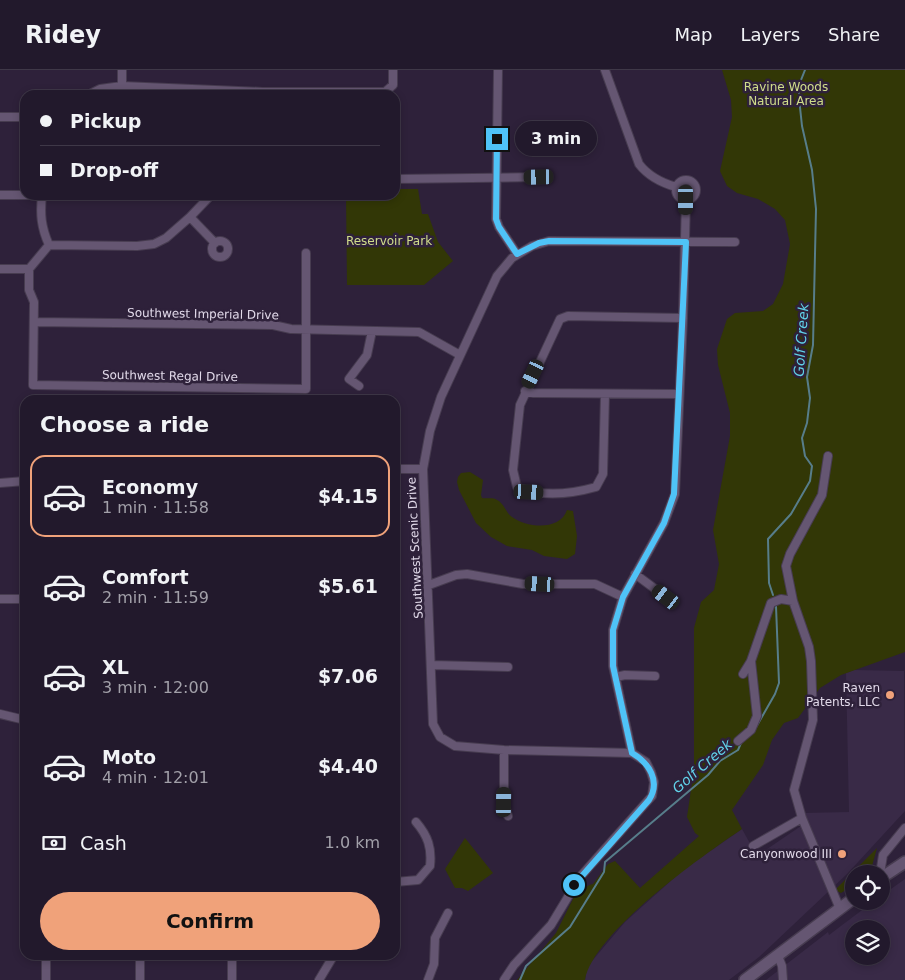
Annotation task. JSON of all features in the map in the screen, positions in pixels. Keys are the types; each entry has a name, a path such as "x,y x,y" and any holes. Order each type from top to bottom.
{"main road":[{"path":"890,871 905,862"},
{"path":"745,980 845,905"}],"street":[{"path":"122,70 122,86"},
{"path":"387,90 393,85 393,70"},
{"path":"498,70 496,219 499,227 517,254"},
{"path":"605,70 640,164 663,183 676,187"},
{"path":"98,90 122,86 216,90"},
{"path":"0,118 20,117"},
{"path":"400,179 539,177"},
{"path":"684,180 690,180 695,185 696,195 686,200 678,197 676,187 684,180"},
{"path":"1,195 20,195"},
{"path":"42,200 40,215 42,230 49,244"},
{"path":"49,244 137,246 154,244 166,238 190,217 203,200"},
{"path":"504,980 514,965 551,925 580,876 652,796 654,782 651,772 646,762 632,753 611,649 613,630 623,597 664,523 674,494 684,318 686,200"},
{"path":"190,217 214,243"},
{"name":"Southwest Scenic Drive","path":"632,753 504,750 455,746 440,737 433,724 423,469 430,431 441,397 497,276 517,254 539,243 549,241 735,242"},
{"path":"34,322 29,269 49,244"},
{"path":"306,253 307,329"},
{"path":"0,269 29,269"},
{"path":"605,394 603,474 596,487 572,494 529,492 517,486 512,470 520,406 556,324 563,317 684,318"},
{"name":"Southwest Imperial Drive","path":"34,322 272,325 307,329 419,332 460,355"},
{"name":"Southwest Regal Drive","path":"34,322 33,385 306,389 307,329"},
{"path":"359,386 349,379 367,355 372,332"},
{"path":"525,391 533,393 679,394"},
{"path":"828,456 822,495 787,561 793,601 809,647 813,720 794,790 802,818 840,909"},
{"path":"400,469 423,469"},
{"path":"0,483 20,481"},
{"path":"429,585 456,575 467,574 524,584 595,584 623,597"},
{"path":"635,574 666,597"},
{"path":"0,599 20,599"},
{"path":"744,674 751,661 771,603 780,599 793,601"},
{"path":"738,741 751,730 758,716 751,661"},
{"path":"432,665 508,667"},
{"path":"616,677 625,674 655,676"},
{"path":"0,714 20,719"},
{"path":"504,750 504,802 508,816"},
{"path":"754,846 802,818"},
{"path":"400,882 418,880 430,866 429,841 425,832 416,822"},
{"path":"882,865 883,855 905,828"},
{"path":"428,980 434,964 435,938 448,913"},
{"path":"778,956 782,966 783,980"},
{"path":"46,960 46,980"},
{"path":"140,960 140,980"},
{"path":"232,960 232,980"},
{"path":"319,980 331,960"}],"shaded area":[{"path":"854,670 904,671 905,811 855,865 845,865 845,876 759,957 729,980 585,980 587,967 625,922 683,870 742,829 757,856 801,826 804,833 810,829 804,813 849,812 846,673"},
{"path":"905,879 905,980 766,980 828,932 829,935 845,923 845,965 890,965 890,920 849,920 862,910 890,910 890,890"}],"green space":[{"name":"Ravine Woods Natural Area","path":"722,70 905,70 905,652 841,675 820,688 798,718 784,723 772,740 763,765 732,810 742,829 677,876 628,919 607,940 592,961 585,980 517,980 556,933 575,895 593,884 608,864 615,861 640,888 699,836 695,833 687,817 694,769 694,628 701,602 714,590 719,564 713,530 730,436 730,413 718,365 717,349 727,319 735,313 763,311 773,304 783,284 790,244 785,220 775,209 758,199 737,193 727,186 720,171 732,117 731,100"},
{"name":"Reservoir Park","path":"400,189 418,189 422,214 428,214 438,242 453,261 424,285 347,285 346,200 400,200"},
{"path":"470,472 483,480 482,498 499,501 510,515 518,521 542,526 558,522 567,510 573,511 577,536 575,554 567,559 544,556 532,550 507,546 491,537 476,523 459,490 458,477 461,473"},
{"path":"465,838 493,873 468,891 462,888 455,888 445,869"},
{"path":"877,848 872,865 860,865"},
{"path":"845,880 845,891 841,893 835,890"}],"waterway":[{"name":"Golf Creek","path":"773,595 769,583 768,539 791,514 810,481 812,466 805,456 802,438 807,423 810,398 807,377 813,345 816,209 812,170 802,126 799,98 799,85 805,70"},
{"name":"Golf Creek","path":"755,729 775,694 779,683 776,606"},
{"name":"Golf Creek","path":"520,980 526,966 570,927 604,872 605,862 708,775 720,761 738,750 741,743"}],"place":[{"name":"Raven Patents, LLC","path":"890,695"},
{"name":"Canyonwood III","path":"842,854"}],"route":[{"path":"497,139 496,219 502,234 517,254 539,243 549,241 686,242 684,318 674,494 664,523 623,597 615,618 611,649 613,666 631,740 632,753 646,762 651,772 654,786 652,796 633,820 580,876 574,885"}]}
